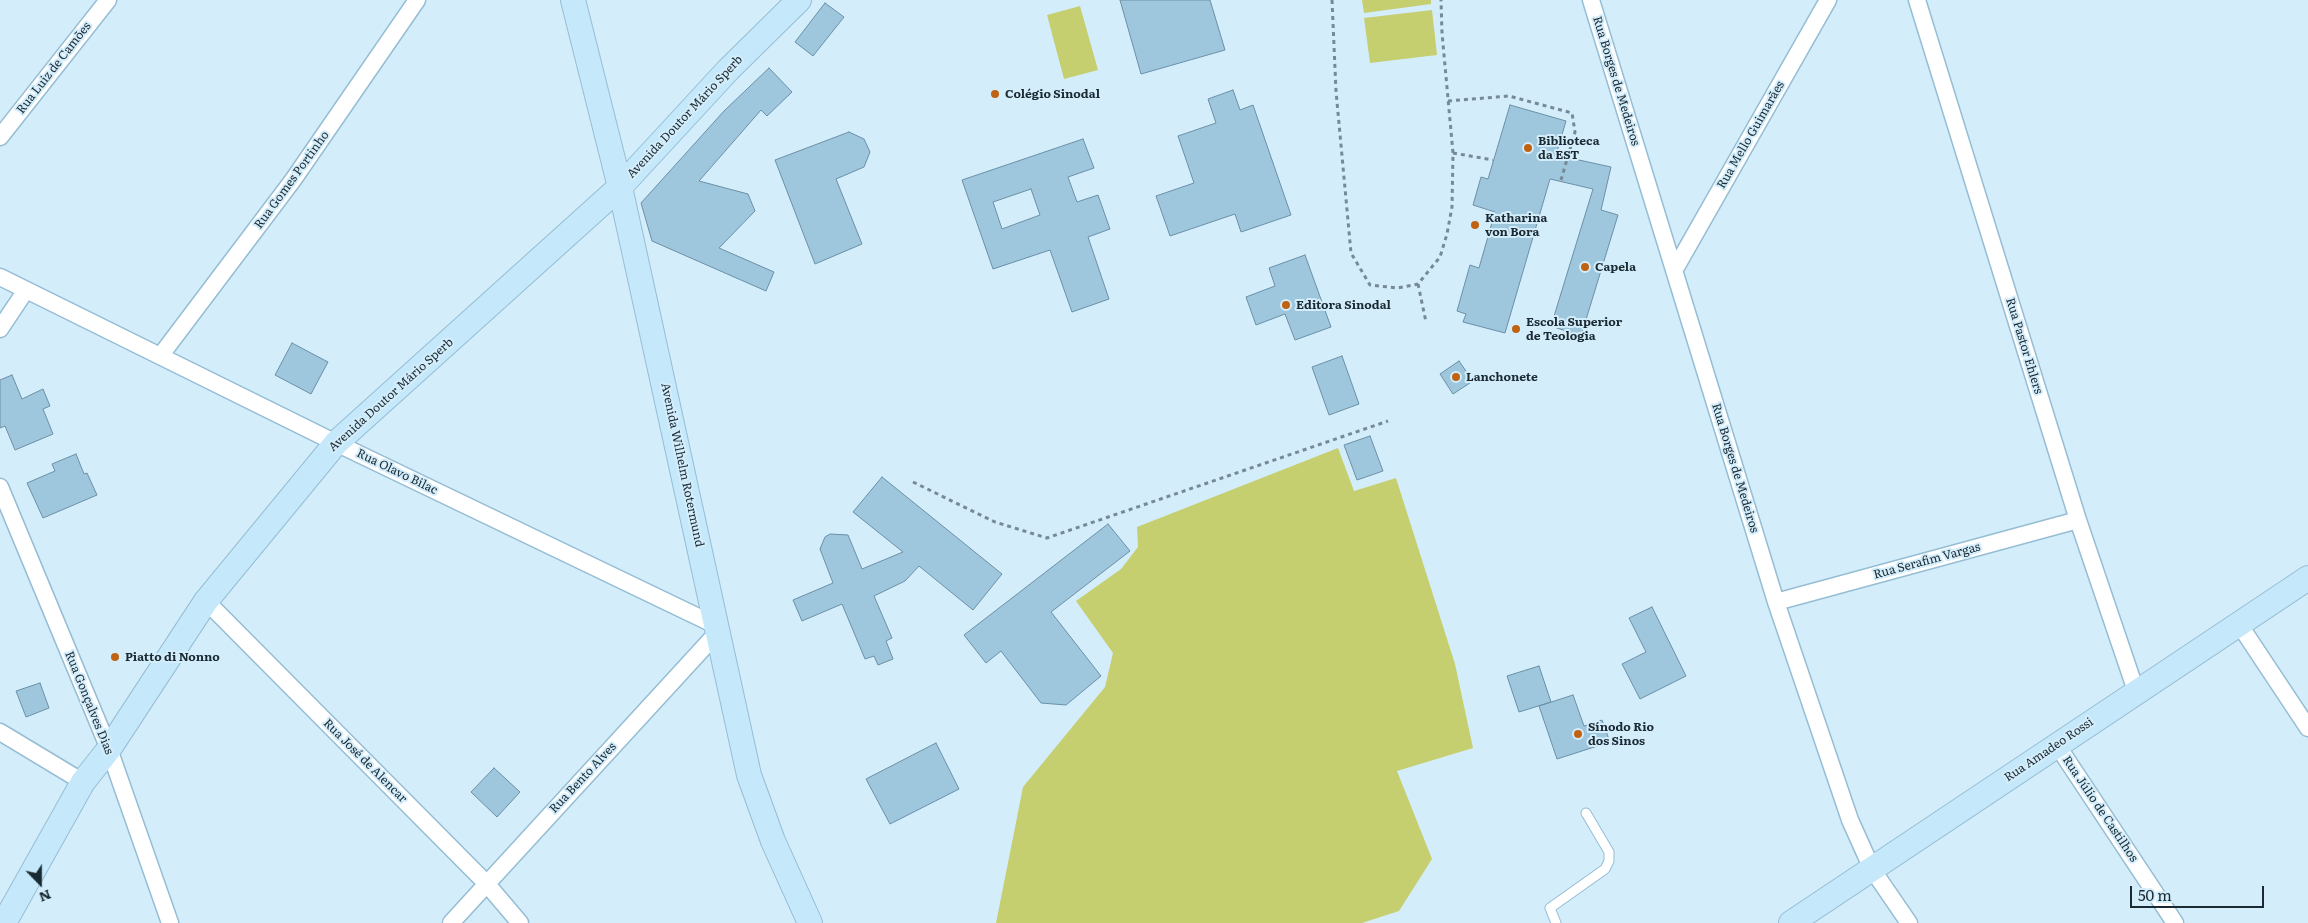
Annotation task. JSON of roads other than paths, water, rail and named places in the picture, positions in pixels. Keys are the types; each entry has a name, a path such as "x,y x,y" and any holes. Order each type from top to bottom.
{"street":[{"name":"Rua Luiz de Camões","path":"3,126 108,0"},
{"name":"Rua Gomes Portinho","path":"161,355 293,180 417,0"},
{"name":"Avenida Wilhelm Rotermund","path":"574,0 620,187 749,775 773,841 810,923"},
{"name":"Avenida Doutor Mário Sperb","path":"4,923 83,782 109,749 206,601 336,443 620,187 728,70 799,0"},
{"name":"Rua Borges de Medeiros","path":"1592,0 1776,602 1850,820 1872,869 1909,923"},
{"name":"Rua Mello Guimarães","path":"1674,270 1828,0"},
{"name":"Rua Pastor Ehlers","path":"1917,0 2078,520 2136,691"},
{"name":"Rua Olavo Bilac","path":"0,276 716,629"},
{"path":"0,329 26,290"},
{"name":"Rua Gonçalves Dias","path":"0,487 109,749 170,923"},
{"name":"Rua Serafim Vargas","path":"1776,602 2078,520"},
{"name":"Rua Amadeo Rossi","path":"1791,923 2308,578"},
{"name":"Rua José de Alencar","path":"206,601 486,883 520,923"},
{"path":"2239,624 2308,728"},
{"name":"Rua Bento Alves","path":"451,923 716,629"},
{"path":"0,732 83,782"},
{"name":"Rua Júlio de Castilhos","path":"2057,745 2175,923"}],"lane":[{"path":"1556,923 1550,908 1606,869 1609,861 1609,852 1586,812"}],"place":[{"name":"Colégio Sinodal","path":"995,94"},
{"name":"Biblioteca da EST","path":"1528,148"},
{"name":"Katharina von Bora","path":"1475,225"},
{"name":"Capela","path":"1585,267"},
{"name":"Editora Sinodal","path":"1286,305"},
{"name":"Escola Superior de Teologia","path":"1516,329"},
{"name":"Lanchonete","path":"1456,377"},
{"name":"Piatto di Nonno","path":"115,657"},
{"name":"Sínodo Rio dos Sinos","path":"1578,734"}]}
